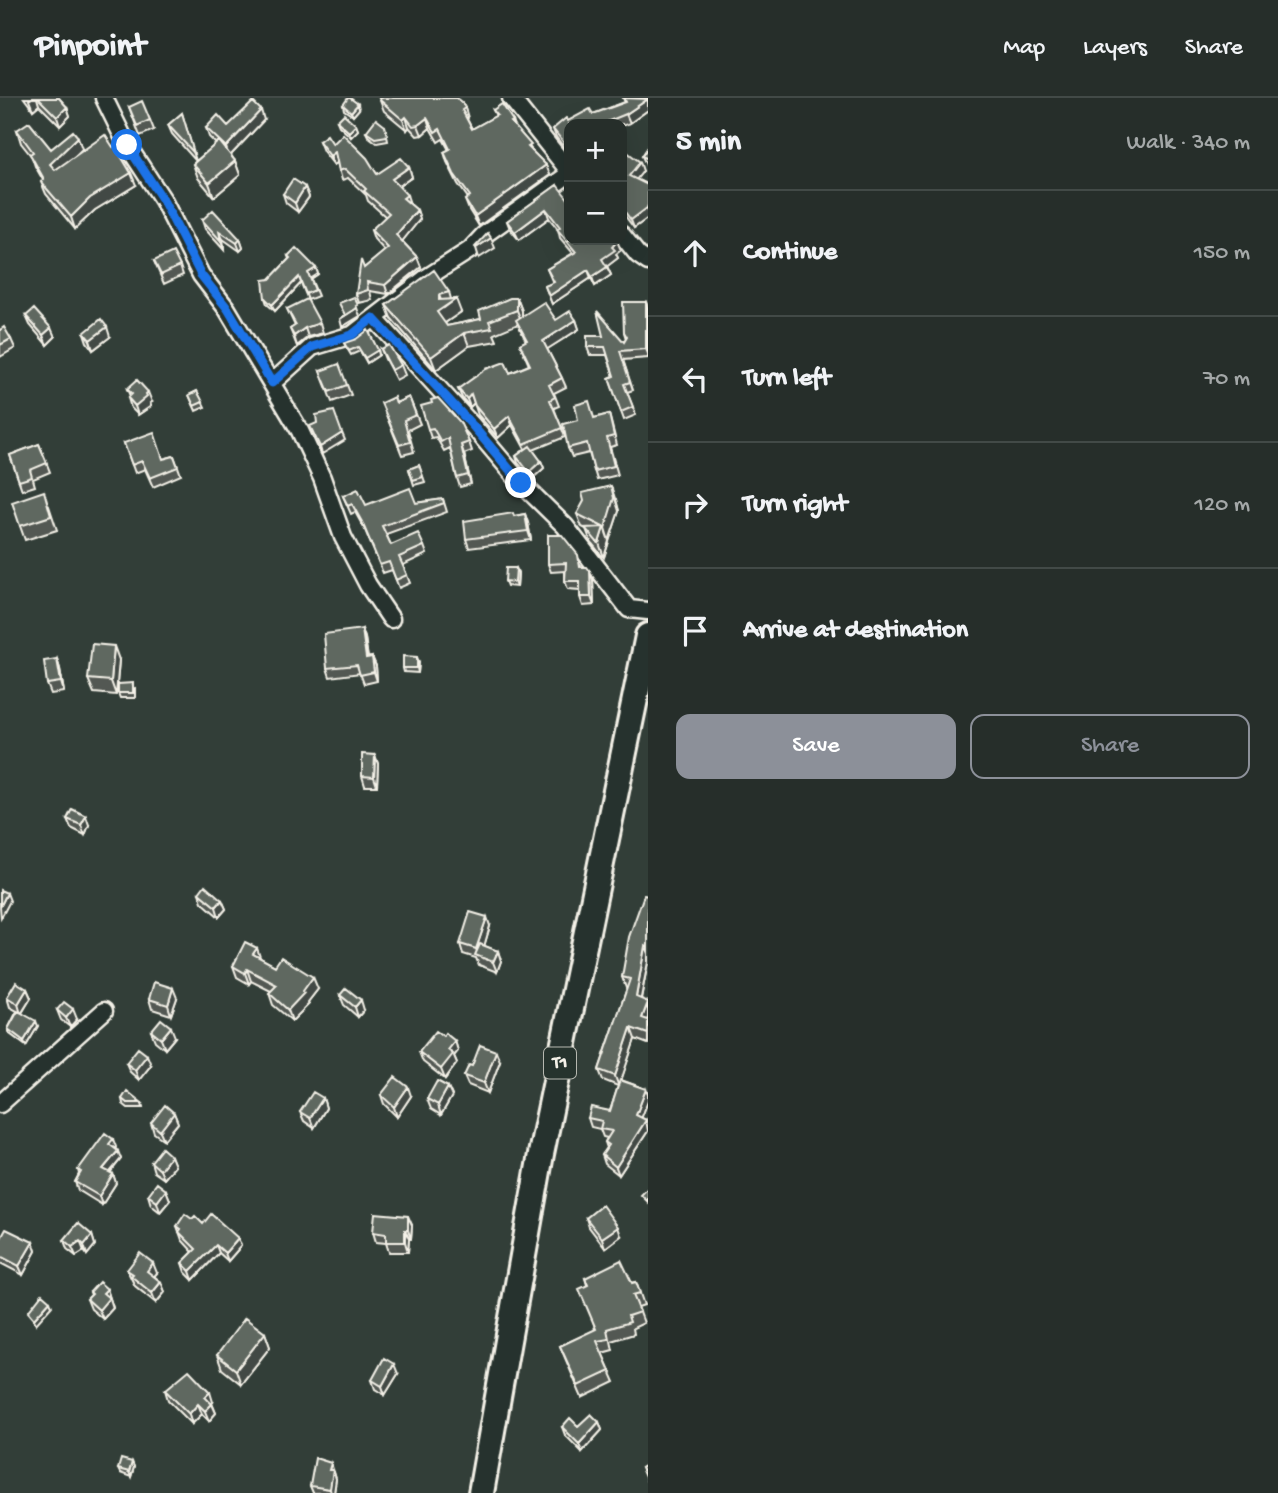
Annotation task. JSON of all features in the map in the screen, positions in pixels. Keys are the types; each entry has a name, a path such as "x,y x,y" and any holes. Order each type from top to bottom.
{"highway":[{"name":"T1","path":"481,1493 541,1154 648,636"}],"street":[{"path":"104,98 127,145 163,200 201,275 228,309 300,431 322,478 343,537 368,585 391,619"},
{"path":"511,98 564,166"},
{"path":"272,383 312,347 352,335 426,278 470,250 484,234 564,176"},
{"path":"627,241 648,262"},
{"path":"373,318 472,425 521,483 565,526 629,609 648,611"},
{"path":"0,1104 104,1011"}],"building":[{"path":"38,98 59,98 67,107 57,117"},
{"path":"348,98 358,104 351,112 343,105"},
{"path":"379,98 457,98 465,108 462,110 472,129 497,115 493,110 502,104 513,121 511,122 531,145 528,147 546,165 475,216 465,200 470,196 454,174 444,152 450,149 440,129 435,132 427,118 413,126 406,117 403,120"},
{"path":"624,98 648,99 614,119 572,119 590,109 593,114 626,102"},
{"path":"142,101 150,120 137,126 129,107"},
{"path":"253,102 261,110 226,147 206,128 218,115 228,126"},
{"path":"182,113 194,153 168,125"},
{"path":"344,114 356,125 349,132 337,121"},
{"path":"376,119 385,126 387,136 375,138 366,132"},
{"path":"564,120 564,143 553,129"},
{"path":"29,122 51,149 73,131 78,137 50,164 55,170 105,135 131,173 90,198 71,217 41,182 44,179 30,154 33,152 17,130"},
{"path":"343,134 367,158 377,174 401,158 409,167 392,179 407,195 403,198 417,210 396,235 417,257 385,285 367,282 368,290 356,294 361,260 364,268 388,248 371,230 389,213 364,191 366,189 345,169 339,171 335,152 330,156 319,141 327,135 333,144"},
{"path":"219,141 235,161 209,183 193,164"},
{"path":"648,147 648,159 642,156"},
{"path":"627,152 640,162 629,176 648,185 647,208 631,220 627,215"},
{"path":"293,179 305,187 295,203 283,194"},
{"path":"557,185 564,194 564,237 557,229 560,227 546,209 515,232 507,221"},
{"path":"213,210 240,239 237,243 219,231 221,241 202,220"},
{"path":"488,233 491,238 476,248 475,247"},
{"path":"570,245 614,245 612,247 615,250 602,259 607,267 592,277 588,270 549,296 545,286 554,282 547,269 576,252"},
{"path":"296,248 316,268 308,273 315,290 306,294 299,277 272,305 265,298 263,280 270,279"},
{"path":"173,252 180,266 161,275 154,261"},
{"path":"434,270 449,292 439,295 439,300 456,299 437,312 447,326 481,319 479,311 510,298 517,298 517,310 489,321 492,328 464,333 431,357 386,305"},
{"path":"354,297 357,308 340,319 345,315 339,303"},
{"path":"307,299 320,323 305,328 294,336 290,329 296,325 287,309"},
{"path":"544,302 556,320 570,311 576,320 543,341 562,378 549,385 555,397 550,400 562,428 524,444 509,416 494,429 475,406 471,394 467,399 458,389 486,369 505,362 510,373 530,365 520,344 527,340 516,320"},
{"path":"623,302 646,302 646,349 620,351 630,382 624,384 633,407 621,412 609,378 614,376 605,347 587,347 587,336 603,336 597,311 624,342 627,337 624,332"},
{"path":"34,309 51,328 43,335 26,316"},
{"path":"101,319 107,327 90,340 84,333"},
{"path":"4,327 11,339 0,345 0,330"},
{"path":"368,330 378,350 365,358 358,347 349,351 344,343 356,339"},
{"path":"389,345 401,365 392,370 381,349"},
{"path":"339,364 347,385 329,392 320,371"},
{"path":"137,380 148,392 135,406 128,398 132,394 127,389"},
{"path":"197,391 203,402 194,406 189,395"},
{"path":"394,397 396,403 409,397 416,415 404,420 410,442 399,445 381,403"},
{"path":"438,398 460,422 469,442 461,445 468,475 457,478 448,438 441,442 433,428 428,429 421,406"},
{"path":"589,401 594,418 609,414 614,436 607,438 614,466 594,471 587,443 568,448 563,424 578,420 575,405"},
{"path":"334,411 342,433 320,447 310,426 317,423 316,415"},
{"path":"154,432 163,459 174,456 178,467 150,478 142,461 132,465 124,443"},
{"path":"39,444 47,463 30,470 32,477 19,481 10,455"},
{"path":"530,446 541,461 529,472 516,456"},
{"path":"419,465 423,477 413,480 409,469"},
{"path":"611,486 614,498 605,528 577,514 584,501 582,493"},
{"path":"410,488 416,503 443,499 444,503 382,526 391,545 418,533 424,546 399,557 407,575 396,580 389,562 380,565 362,522 352,504 348,506 343,496 358,489 366,505"},
{"path":"44,491 51,516 20,526 12,502"},
{"path":"513,513 514,516 525,514 528,531 466,539 464,521"},
{"path":"604,527 599,543 585,528"},
{"path":"548,535 562,535 578,555 580,567 587,567 590,571 591,597 580,597 580,581 565,581 566,563 548,564"},
{"path":"506,568 516,568 515,582 505,581"},
{"path":"362,629 366,658 372,657 374,672 360,675 357,665 327,668 324,634"},
{"path":"92,644 114,646 111,681 88,679"},
{"path":"403,656 417,657 417,668 403,668"},
{"path":"57,659 61,682 47,684 44,661"},
{"path":"133,683 133,693 118,693 118,684"},
{"path":"362,754 375,755 374,777 362,776"},
{"path":"72,809 86,816 81,825 67,819"},
{"path":"205,885 222,900 216,907 199,893"},
{"path":"0,890 7,893 0,907"},
{"path":"644,895 648,896 648,947 645,946 636,997 648,1002 642,1018 648,1020 648,1034 631,1028 615,1076 599,1070 630,979 622,977 629,937"},
{"path":"470,912 487,917 476,949 460,944"},
{"path":"245,942 257,948 253,954 275,966 281,957 313,977 304,993 288,1010 269,993 277,985 247,969 245,973 233,966"},
{"path":"480,944 498,951 493,962 475,955"},
{"path":"16,982 27,989 18,1004 7,997"},
{"path":"154,982 173,988 168,1005 149,999"},
{"path":"346,988 361,1000 355,1007 340,995"},
{"path":"64,1002 73,1009 66,1018 57,1010"},
{"path":"18,1011 36,1021 24,1041 8,1029"},
{"path":"161,1019 171,1027 161,1039 151,1031"},
{"path":"436,1031 443,1036 445,1033 455,1041 448,1050 453,1054 441,1069 419,1052"},
{"path":"480,1045 496,1051 484,1083 464,1076 469,1065 472,1066"},
{"path":"138,1048 147,1055 135,1070 126,1063"},
{"path":"395,1077 408,1087 394,1107 381,1095"},
{"path":"620,1080 646,1089 636,1115 646,1120 616,1167 602,1155 609,1145 605,1142 612,1131 600,1129 602,1121 588,1118 591,1107 610,1111"},
{"path":"437,1081 448,1087 438,1105 427,1099"},
{"path":"127,1091 142,1103 127,1103 122,1099"},
{"path":"313,1092 323,1098 310,1118 300,1112"},
{"path":"165,1105 174,1113 160,1131 151,1123"},
{"path":"105,1133 113,1139 109,1144 118,1151 103,1169 113,1174 99,1196 75,1182 81,1172 78,1170"},
{"path":"162,1148 171,1156 160,1170 151,1162"},
{"path":"157,1183 166,1190 157,1202 148,1195"},
{"path":"648,1188 648,1202 641,1195"},
{"path":"602,1205 618,1227 602,1238 586,1218"},
{"path":"375,1213 408,1216 405,1242 386,1242 386,1234 373,1232"},
{"path":"185,1214 192,1219 195,1216 203,1224 211,1214 238,1238 225,1253 216,1245 190,1271 182,1263 196,1249 179,1232 181,1229 177,1226"},
{"path":"78,1223 92,1235 84,1245 80,1241 72,1247 64,1240"},
{"path":"6,1229 33,1242 19,1266 0,1256 0,1240"},
{"path":"140,1253 153,1263 147,1271 161,1282 152,1293 127,1270"},
{"path":"621,1260 632,1283 636,1282 640,1293 633,1295 640,1312 628,1316 630,1322 607,1329 609,1339 597,1341 610,1371 578,1386 560,1346 596,1329 579,1289 588,1285 585,1278"},
{"path":"99,1282 107,1289 103,1293 109,1298 99,1310 87,1299"},
{"path":"42,1294 50,1301 34,1319 28,1312"},
{"path":"245,1318 265,1333 236,1370 217,1355"},
{"path":"384,1358 394,1364 382,1386 372,1380"},
{"path":"189,1370 210,1392 205,1397 212,1404 205,1411 198,1404 189,1414 165,1390"},
{"path":"591,1414 599,1422 579,1444 562,1427 570,1418 578,1426"},
{"path":"315,1458 331,1463 329,1470 333,1470 330,1489 310,1486"},
{"path":"121,1459 132,1462 129,1472 118,1469"},
{"path":"648,1464 648,1476 646,1477 641,1468"}],"route":[{"path":"127,145 163,200 201,275 228,309 272,383 312,347 352,335 373,318 472,425 521,483"}]}
